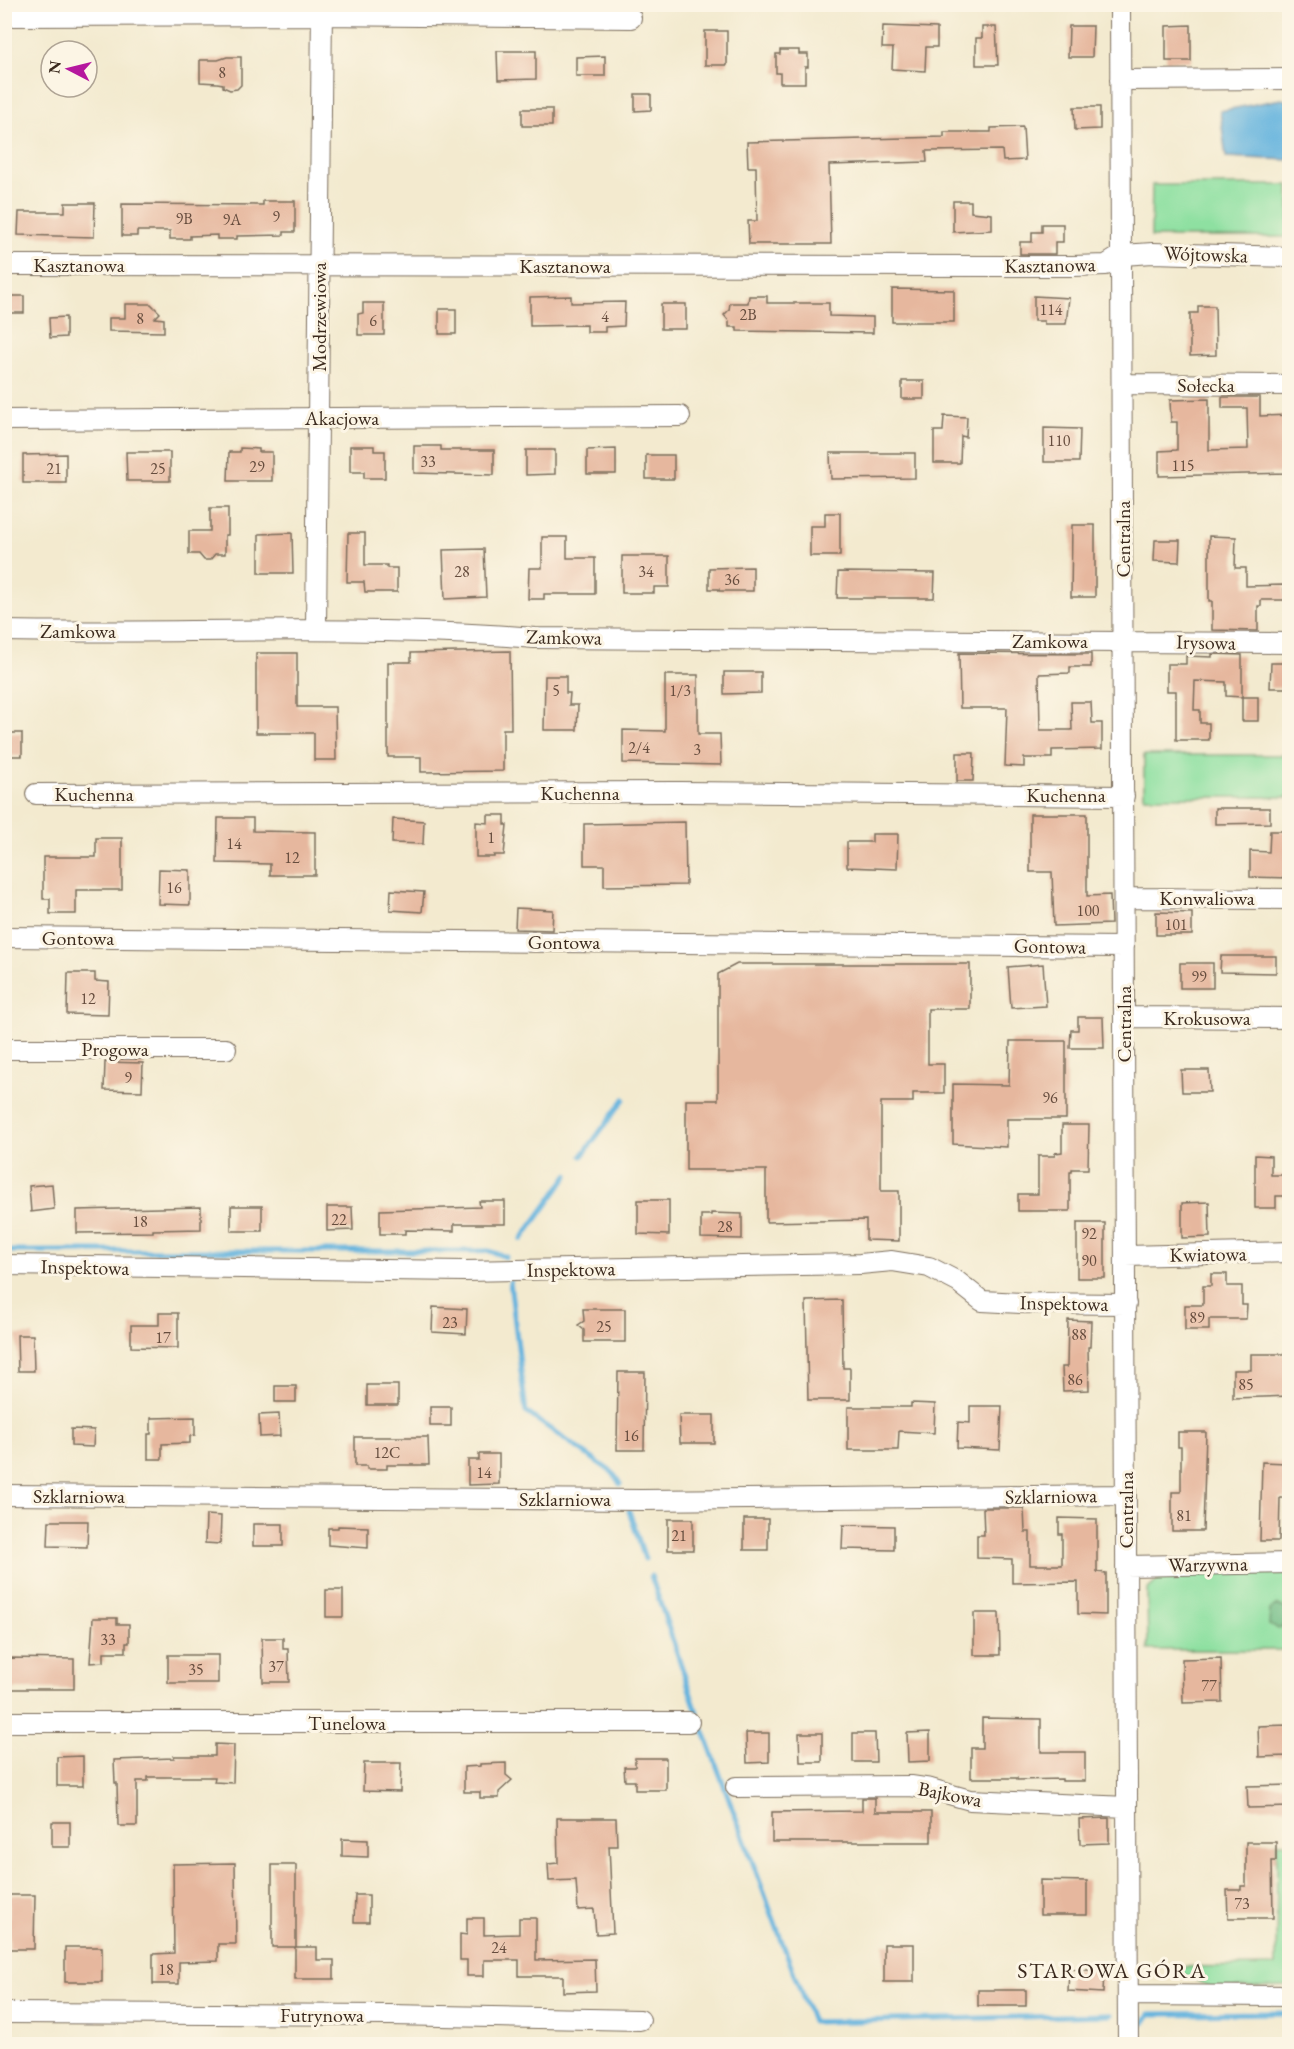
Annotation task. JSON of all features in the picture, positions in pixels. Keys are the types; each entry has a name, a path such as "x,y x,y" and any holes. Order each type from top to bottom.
{"street":[{"name":"Centralna","path":"1120,4 1128,2044"},
{"path":"4,16 322,10 631,18"},
{"name":"Modrzewiowa","path":"316,629 322,10"},
{"path":"1120,80 1290,79"},
{"name":"Wójtowska","path":"1122,255 1153,253 1290,257"},
{"name":"Kasztanowa","path":"4,265 1072,266 1106,265 1122,255"},
{"name":"Sołecka","path":"1122,384 1290,385"},
{"name":"Akacjowa","path":"4,420 680,416"},
{"name":"Zamkowa","path":"4,631 316,629 471,633 535,638 1123,641"},
{"name":"Irysowa","path":"1123,641 1290,643"},
{"name":"Kuchenna","path":"36,794 679,792 1124,796"},
{"name":"Konwaliowa","path":"1124,898 1290,898"},
{"name":"Gontowa","path":"4,937 1124,947"},
{"name":"Krokusowa","path":"1124,1017 1290,1018"},
{"name":"Progowa","path":"4,1049 226,1049"},
{"name":"Kwiatowa","path":"1126,1256 1290,1252"},
{"name":"Inspektowa","path":"4,1265 465,1271 848,1264 892,1261 929,1267 958,1282 982,1300 1021,1303 1126,1304"},
{"name":"Szklarniowa","path":"4,1495 642,1500 1125,1495"},
{"name":"Warzywna","path":"1126,1566 1290,1563"},
{"name":"Tunelowa","path":"4,1722 689,1722"},
{"name":"Bajkowa","path":"736,1787 911,1786 970,1800 1127,1807"},
{"path":"1128,1995 1290,1996"},
{"name":"Futrynowa","path":"4,2013 390,2015 640,2020"}],"green space":[{"path":"1152,185 1289,185 1289,237 1151,237"},
{"path":"1144,755 1289,755 1289,797 1144,797"},
{"path":"1167,1572 1289,1572 1289,1650 1148,1650 1147,1590"},
{"path":"1278,1605 1289,1610 1289,1623 1279,1629 1269,1625 1270,1610"},
{"path":"1277,1842 1289,1842 1289,1986 1212,1988 1169,1967 1276,1966"}],"water":[{"path":"1281,99 1289,101 1289,160 1226,157 1220,111"}],"building":[{"path":"1191,25 1191,61 1166,61 1166,26"},
{"path":"883,26 937,28 937,47 926,47 925,71 892,69 893,48 882,48"},
{"path":"1069,26 1093,26 1092,57 1068,57"},
{"path":"982,27 996,27 998,65 976,65 976,38 982,38"},
{"path":"705,31 727,31 727,65 705,65"},
{"path":"780,50 799,50 799,54 808,54 805,83 780,83 780,73 776,73 776,54 780,54"},
{"path":"497,51 536,51 536,79 498,80"},
{"path":"605,56 605,76 576,76 576,57"},
{"path":"227,57 241,57 241,85 237,89 230,90 223,87 223,84 200,82 200,60 218,60"},
{"path":"635,94 651,94 651,110 635,111"},
{"path":"1074,107 1100,107 1100,129 1075,130"},
{"path":"522,109 552,109 552,126 522,126"},
{"path":"1023,127 1025,160 1003,161 1002,150 926,151 927,162 829,165 831,244 749,244 748,221 757,221 756,167 748,167 747,142 944,137 944,132 991,132 991,128"},
{"path":"263,201 295,201 295,232 284,232 284,235 237,236 237,239 217,239 217,235 170,239 170,231 137,231 137,236 122,236 122,204 263,205"},
{"path":"953,201 971,201 971,212 992,214 992,230 953,232"},
{"path":"65,203 95,203 94,237 18,235 19,212 65,212"},
{"path":"1042,224 1063,224 1063,242 1055,242 1055,254 1020,254 1020,242 1032,242 1032,232 1042,232"},
{"path":"892,289 954,290 954,322 892,322"},
{"path":"4,296 24,296 24,313 4,313"},
{"path":"571,296 571,303 625,302 624,326 605,327 605,332 587,332 587,325 530,326 530,297"},
{"path":"749,296 767,296 767,303 829,303 829,316 873,317 873,333 737,331 737,327 729,327 729,321 724,315 729,310 730,303 748,303"},
{"path":"1034,296 1069,298 1066,324 1044,324 1044,321 1034,321"},
{"path":"363,303 384,303 384,335 358,335 358,314 363,313"},
{"path":"125,304 151,304 160,313 155,318 164,319 164,332 109,331 109,318 125,318"},
{"path":"661,304 686,304 686,329 661,329"},
{"path":"1198,306 1215,306 1216,355 1190,356 1190,313 1198,313"},
{"path":"439,309 456,309 456,334 439,334"},
{"path":"66,317 66,337 50,338 49,318"},
{"path":"902,381 924,381 924,399 902,399"},
{"path":"1222,397 1260,397 1260,416 1290,415 1290,473 1159,476 1159,451 1177,450 1177,422 1171,422 1170,400 1209,399 1209,450 1248,449 1247,408 1222,408"},
{"path":"944,416 967,417 966,437 961,436 960,463 934,463 934,431 943,431"},
{"path":"1044,428 1080,429 1079,462 1044,462"},
{"path":"350,446 374,446 374,451 385,451 385,478 364,478 364,472 350,472"},
{"path":"414,446 441,446 441,450 494,450 494,475 414,473"},
{"path":"240,448 272,452 272,481 228,481 229,452 240,452"},
{"path":"616,449 616,474 587,474 587,450"},
{"path":"526,450 555,450 555,474 526,475"},
{"path":"126,452 170,452 170,481 127,481"},
{"path":"830,453 915,453 915,478 831,479"},
{"path":"66,454 66,483 23,483 23,455"},
{"path":"646,455 674,455 674,479 646,479"},
{"path":"210,508 228,508 228,535 225,535 225,554 215,554 210,560 204,560 199,554 189,554 189,531 210,531"},
{"path":"825,513 840,513 840,556 810,556 810,526 825,526"},
{"path":"1072,525 1095,525 1095,597 1071,597"},
{"path":"292,533 293,573 259,573 259,534"},
{"path":"348,533 365,533 365,565 387,565 387,568 397,568 397,592 365,592 364,582 347,582"},
{"path":"1209,536 1236,537 1235,568 1246,568 1246,586 1284,585 1285,600 1261,600 1261,606 1258,606 1258,631 1212,630 1212,601 1209,601"},
{"path":"542,537 567,537 567,558 595,558 595,594 544,594 544,599 528,599 529,568 542,568"},
{"path":"1155,540 1180,540 1179,562 1154,561"},
{"path":"484,549 486,597 445,599 443,550"},
{"path":"622,556 669,556 669,587 654,587 654,593 622,593"},
{"path":"753,567 753,591 709,589 709,568"},
{"path":"838,572 935,573 934,598 837,598"},
{"path":"510,651 511,729 503,729 503,771 421,772 421,757 388,757 388,662 411,662 411,653"},
{"path":"256,653 297,653 297,707 335,707 336,760 314,760 314,733 256,733"},
{"path":"959,653 1091,654 1091,667 1070,667 1070,673 1039,674 1040,730 1072,730 1071,702 1091,702 1092,723 1102,723 1102,749 1052,750 1052,758 1024,758 1024,767 1005,766 1007,708 960,708"},
{"path":"1212,654 1242,655 1242,697 1226,696 1226,682 1195,681 1194,710 1200,710 1200,723 1209,723 1209,740 1176,740 1176,691 1167,691 1167,664 1186,664 1186,656 1212,657"},
{"path":"1271,663 1290,663 1290,688 1270,688"},
{"path":"724,672 761,672 761,693 724,694"},
{"path":"665,675 698,675 698,734 720,734 721,765 623,763 623,730 665,731"},
{"path":"545,676 566,676 566,693 570,693 569,705 578,705 577,730 544,730"},
{"path":"1242,697 1258,697 1258,721 1242,721"},
{"path":"4,733 22,733 22,756 4,756"},
{"path":"957,753 974,753 973,781 957,781"},
{"path":"1215,808 1270,808 1270,823 1215,824"},
{"path":"1030,814 1087,814 1087,896 1110,895 1111,924 1054,926 1052,872 1030,872"},
{"path":"488,815 505,815 505,825 507,825 504,855 476,857 476,822 488,823"},
{"path":"218,818 253,818 253,831 315,832 315,875 270,875 270,864 217,863"},
{"path":"393,819 424,821 423,844 392,843"},
{"path":"685,822 686,885 604,886 604,865 584,865 584,824"},
{"path":"1270,831 1290,831 1290,878 1250,877 1250,851 1269,852"},
{"path":"872,834 898,834 897,869 847,867 847,842 872,842"},
{"path":"96,838 122,838 122,890 76,890 76,914 50,914 50,899 43,899 43,857 96,857"},
{"path":"159,869 190,870 190,905 158,904"},
{"path":"391,890 424,892 422,912 390,910"},
{"path":"516,908 553,910 552,930 515,929"},
{"path":"1156,912 1192,913 1192,935 1156,935"},
{"path":"1221,956 1276,956 1276,973 1220,972"},
{"path":"1180,963 1213,963 1213,988 1180,988"},
{"path":"737,964 970,964 970,1009 928,1009 928,1064 944,1064 944,1093 913,1093 913,1102 881,1102 881,1191 899,1191 899,1241 866,1240 866,1220 766,1222 766,1170 686,1170 686,1100 718,1100 718,974"},
{"path":"1043,964 1046,1006 1011,1008 1008,967"},
{"path":"68,973 95,973 95,981 109,982 108,1015 67,1014"},
{"path":"1078,1017 1103,1017 1104,1048 1070,1048 1071,1030 1078,1030"},
{"path":"1010,1041 1066,1041 1066,1119 1007,1119 1007,1147 953,1144 953,1084 1009,1085"},
{"path":"105,1062 143,1063 142,1091 104,1090"},
{"path":"1181,1070 1209,1070 1210,1092 1182,1092"},
{"path":"1062,1125 1089,1125 1088,1169 1072,1169 1070,1172 1070,1211 1018,1211 1018,1194 1038,1194 1038,1156 1055,1156 1055,1153 1062,1152"},
{"path":"1255,1155 1271,1156 1271,1175 1290,1175 1290,1196 1276,1196 1276,1208 1255,1208"},
{"path":"52,1184 54,1209 31,1212 29,1186"},
{"path":"638,1200 669,1200 669,1235 638,1234"},
{"path":"479,1201 505,1201 505,1224 454,1224 454,1231 405,1230 405,1234 380,1234 380,1210 480,1207"},
{"path":"1209,1202 1210,1237 1182,1238 1182,1203"},
{"path":"231,1206 262,1206 262,1231 231,1231"},
{"path":"201,1207 201,1229 77,1233 77,1210"},
{"path":"327,1207 352,1207 353,1230 327,1231"},
{"path":"711,1213 742,1214 742,1239 701,1238 701,1215 711,1215"},
{"path":"1077,1223 1105,1223 1105,1278 1077,1278"},
{"path":"1211,1274 1227,1274 1227,1286 1242,1286 1242,1305 1247,1305 1246,1319 1209,1319 1209,1330 1185,1330 1185,1305 1203,1305 1203,1286 1211,1286"},
{"path":"842,1300 843,1368 850,1368 850,1400 808,1400 806,1301"},
{"path":"433,1307 467,1309 466,1334 432,1332"},
{"path":"583,1309 625,1309 625,1342 584,1342 584,1330 578,1325 584,1321"},
{"path":"159,1313 178,1313 178,1348 131,1347 131,1325 159,1325"},
{"path":"1068,1320 1091,1321 1090,1347 1088,1347 1089,1390 1063,1391 1062,1367 1067,1367"},
{"path":"17,1335 33,1335 34,1371 18,1371"},
{"path":"1251,1354 1290,1354 1290,1396 1233,1398 1233,1370 1251,1370"},
{"path":"618,1372 645,1372 644,1450 617,1450"},
{"path":"367,1385 398,1385 398,1405 367,1405"},
{"path":"275,1386 296,1386 296,1402 275,1402"},
{"path":"911,1403 935,1404 934,1433 899,1431 898,1450 848,1450 848,1407 911,1407"},
{"path":"970,1406 1002,1406 1000,1450 957,1448 958,1422 970,1423"},
{"path":"430,1407 451,1407 451,1426 430,1426"},
{"path":"279,1414 280,1436 260,1437 259,1415"},
{"path":"679,1415 714,1415 714,1443 680,1443"},
{"path":"195,1417 195,1435 190,1436 190,1443 162,1444 162,1459 148,1459 148,1434 151,1434 151,1418"},
{"path":"71,1429 94,1430 93,1447 71,1446"},
{"path":"1178,1432 1206,1432 1203,1531 1172,1531 1172,1492 1181,1492 1181,1447 1178,1447"},
{"path":"355,1437 428,1437 429,1465 387,1465 387,1469 367,1469 367,1466 355,1466"},
{"path":"479,1454 499,1454 499,1484 468,1485 468,1460 479,1460"},
{"path":"1262,1462 1286,1463 1286,1498 1280,1498 1279,1541 1260,1541"},
{"path":"983,1508 1024,1508 1025,1532 1030,1532 1030,1565 1062,1565 1062,1534 1059,1534 1059,1518 1097,1519 1097,1572 1106,1573 1106,1615 1078,1614 1078,1582 1012,1583 1012,1559 977,1558 977,1535 984,1535"},
{"path":"206,1515 221,1516 220,1544 205,1543"},
{"path":"668,1519 693,1519 693,1550 668,1550"},
{"path":"744,1519 768,1519 768,1550 744,1550"},
{"path":"49,1521 88,1521 87,1547 48,1546"},
{"path":"253,1524 283,1524 283,1546 253,1546"},
{"path":"843,1525 894,1526 894,1550 842,1549"},
{"path":"338,1526 368,1527 368,1548 328,1545 328,1528 338,1528"},
{"path":"326,1590 343,1590 343,1617 326,1617"},
{"path":"974,1613 999,1613 1000,1655 974,1655"},
{"path":"93,1618 117,1618 117,1624 129,1624 129,1643 126,1643 126,1652 104,1652 104,1662 90,1663"},
{"path":"262,1638 283,1638 283,1649 288,1649 289,1682 263,1682"},
{"path":"168,1655 218,1655 218,1683 168,1683"},
{"path":"4,1658 74,1659 74,1689 4,1689"},
{"path":"1221,1658 1222,1702 1183,1703 1182,1659"},
{"path":"982,1718 1041,1719 1041,1752 1085,1752 1085,1781 971,1778 971,1748 982,1748"},
{"path":"1290,1725 1290,1756 1259,1757 1258,1726"},
{"path":"930,1732 930,1761 908,1762 907,1733"},
{"path":"746,1733 769,1733 769,1762 747,1763"},
{"path":"799,1733 822,1733 822,1762 800,1762"},
{"path":"853,1733 875,1733 876,1762 853,1762"},
{"path":"215,1744 234,1745 233,1783 214,1782 215,1777 148,1777 148,1781 137,1781 137,1826 118,1826 114,1760 215,1756"},
{"path":"83,1756 83,1786 57,1786 57,1757"},
{"path":"635,1758 666,1758 666,1790 635,1790 635,1781 625,1781 624,1767 635,1767"},
{"path":"364,1763 401,1763 400,1792 363,1791"},
{"path":"506,1763 506,1775 512,1780 499,1792 499,1798 480,1798 480,1792 464,1792 464,1767"},
{"path":"1290,1785 1290,1807 1248,1808 1247,1786"},
{"path":"862,1798 875,1798 875,1812 931,1812 931,1842 772,1842 772,1812 862,1811"},
{"path":"557,1818 616,1818 617,1846 609,1846 613,1933 596,1934 594,1909 578,1910 576,1880 549,1881 548,1864 558,1863"},
{"path":"1109,1818 1109,1843 1080,1844 1079,1819"},
{"path":"52,1822 70,1822 70,1847 52,1847"},
{"path":"342,1839 368,1840 368,1857 342,1856"},
{"path":"1246,1842 1276,1842 1276,1861 1272,1861 1273,1918 1228,1918 1227,1890 1241,1890 1241,1886 1246,1886"},
{"path":"235,1863 236,1944 218,1944 218,1961 179,1962 179,1984 153,1984 153,1954 174,1953 173,1864"},
{"path":"272,1865 296,1865 296,1947 317,1947 317,1960 334,1960 334,1979 295,1979 295,1947 272,1947"},
{"path":"1040,1880 1087,1881 1087,1915 1040,1915"},
{"path":"9,1895 35,1895 34,1949 9,1949"},
{"path":"355,1895 369,1895 369,1922 354,1922"},
{"path":"467,1918 484,1918 484,1935 519,1934 519,1918 536,1918 536,1960 595,1959 596,1991 563,1992 563,1976 519,1976 519,1960 484,1960 484,1976 467,1976 467,1960 460,1960 460,1934 467,1935"},
{"path":"884,1944 914,1944 914,1982 884,1982"},
{"path":"65,1947 102,1947 102,1982 65,1982"},
{"path":"1069,1969 1104,1971 1103,1993 1068,1991"},
{"path":"978,1990 1026,1990 1026,2006 978,2006"}],"waterway":[{"path":"582,1156 624,1099"},
{"path":"522,1239 568,1175"},
{"path":"4,1251 489,1251 506,1257"},
{"path":"510,1282 526,1412 613,1473 620,1484"},
{"path":"629,1511 645,1559"},
{"path":"651,1576 697,1712"},
{"path":"703,1729 812,2022 1111,2015"},
{"path":"1144,2023 1150,2014 1290,2013"}],"district":[{"name":"STAROWA GÓRA","path":"1112,1970"}]}
